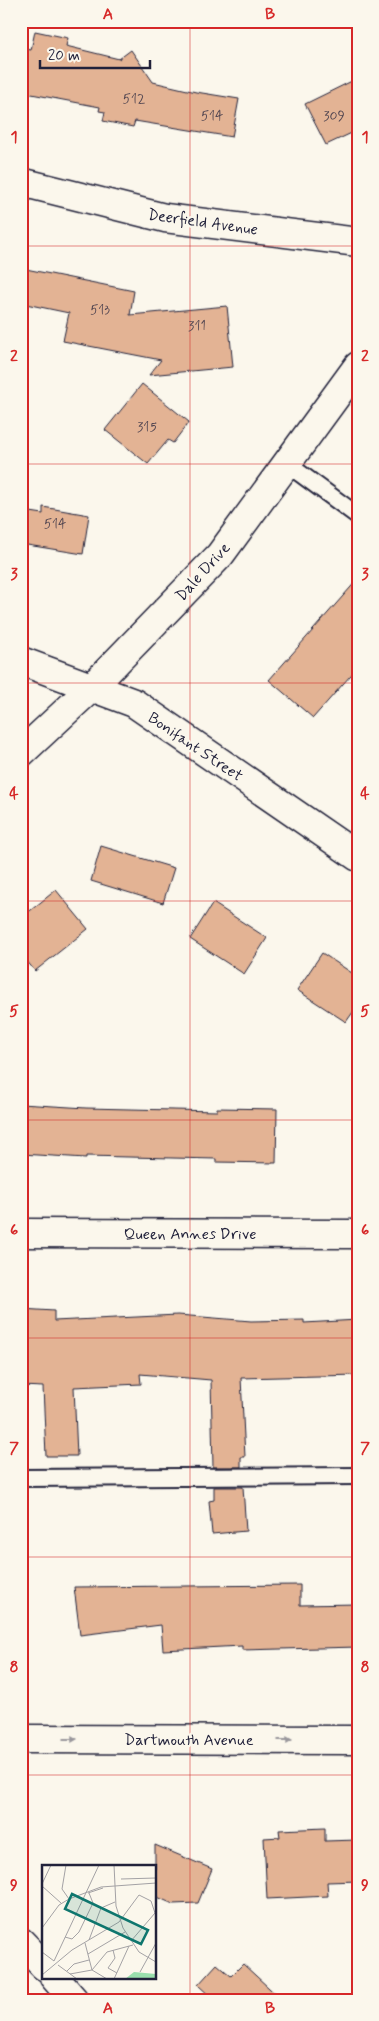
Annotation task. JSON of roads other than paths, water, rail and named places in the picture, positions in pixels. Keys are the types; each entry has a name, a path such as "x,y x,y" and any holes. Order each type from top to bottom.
{"street":[{"name":"Deerfield Avenue","path":"21,182 165,218 358,242"},
{"name":"Dale Drive","path":"21,753 91,688 220,555 358,366"},
{"name":"Bonifant Street","path":"21,661 134,703 358,857"},
{"name":"Queen Annes Drive","path":"21,1233 358,1234"},
{"name":"Dartmouth Avenue","path":"21,1739 358,1740"},
{"path":"21,1942 42,1964"},
{"path":"55,1978 74,2000"}],"lane":[{"path":"286,463 358,516"},
{"path":"21,1478 358,1476"}]}
